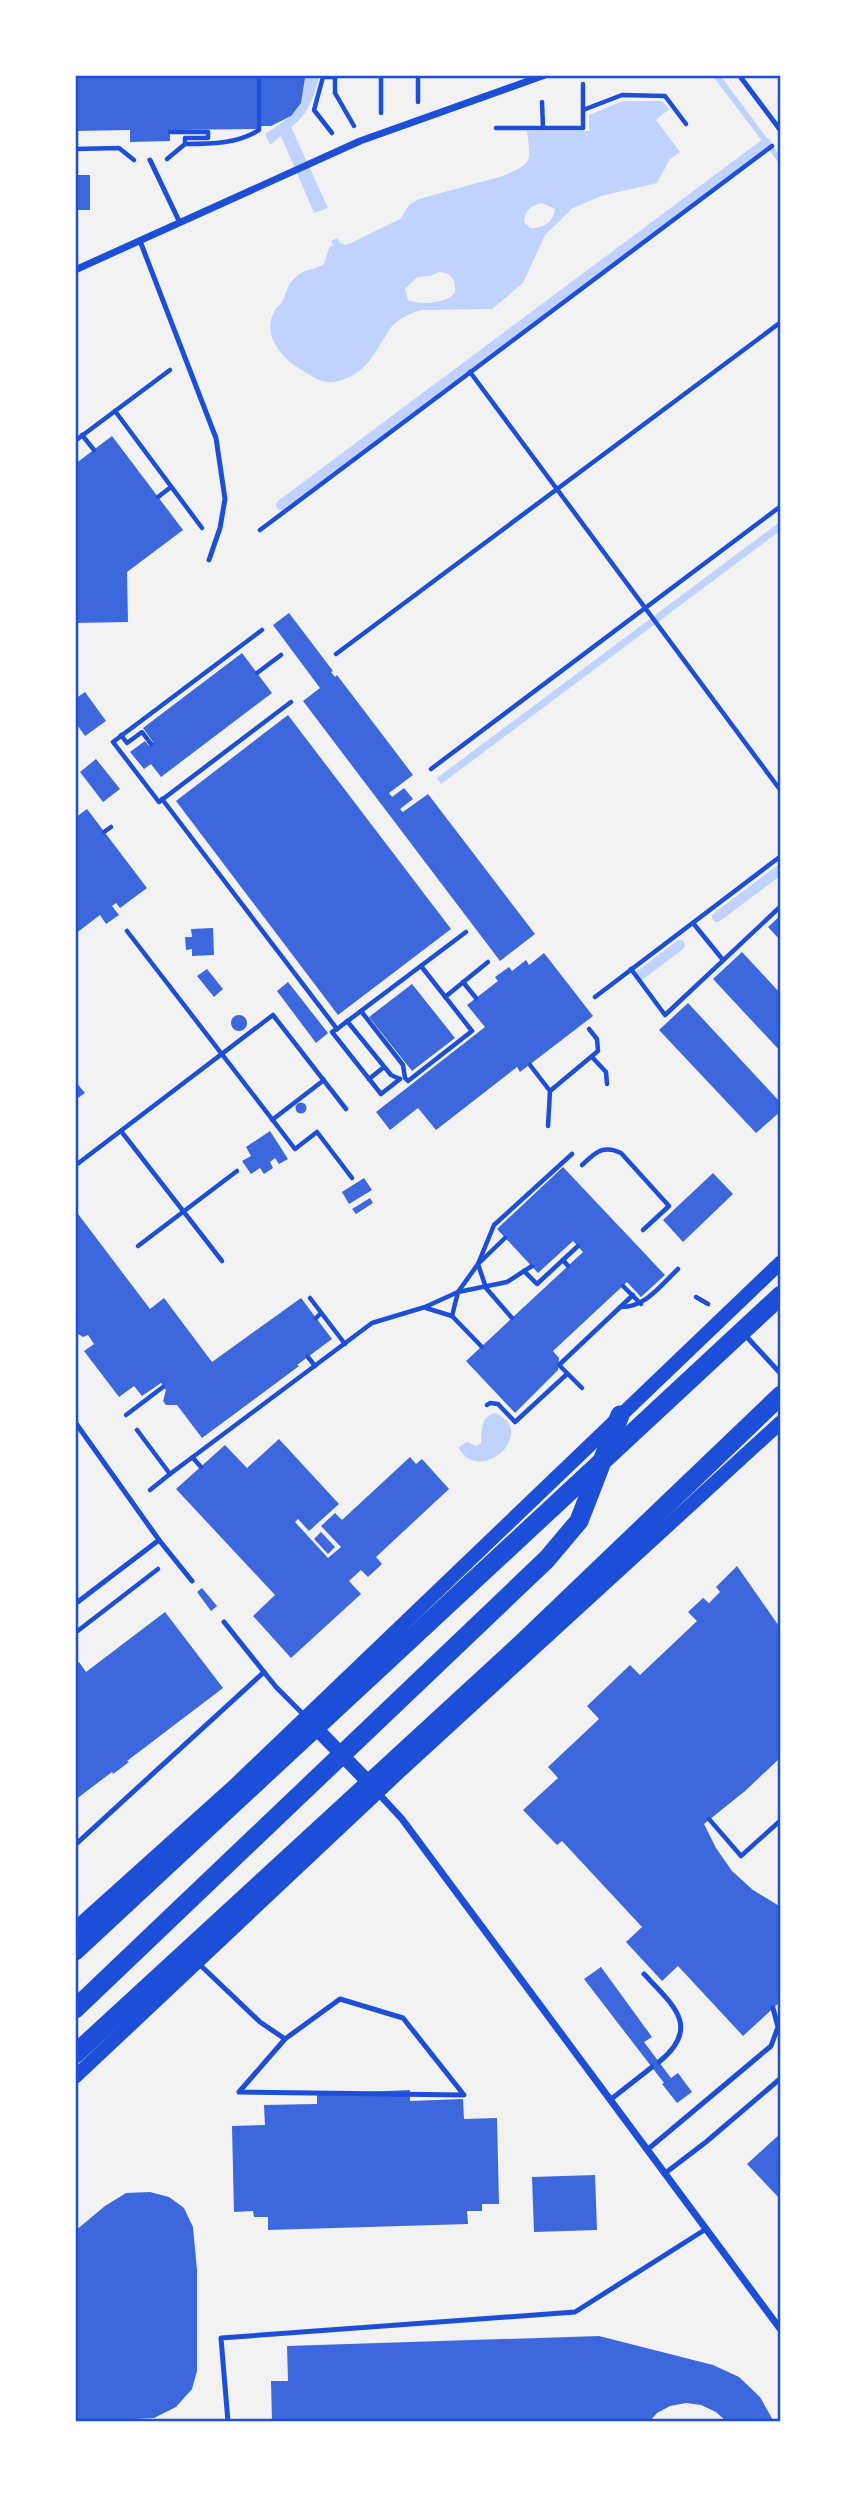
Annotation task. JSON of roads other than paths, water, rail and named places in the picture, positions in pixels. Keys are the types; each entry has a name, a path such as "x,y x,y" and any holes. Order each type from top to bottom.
{"highway":[{"path":"75,1951 781,1295"},
{"path":"75,2054 521,1644 781,1395"},
{"path":"75,2009 547,1559 579,1521 620,1415"}],"main road":[{"path":"75,1929 233,1787 781,1262"},
{"path":"75,2077 378,1793 781,1422"},
{"path":"306,1717 378,1793"}],"street":[{"path":"75,270 360,141 545,75"},
{"path":"378,1793 402,1819 781,2329"}],"lane":[{"path":"739,75 781,131"},
{"path":"150,160 180,223"},
{"path":"140,241 216,438 225,499 220,528 209,560"},
{"path":"726,1315 781,1374"},
{"path":"75,1422 159,1540 192,1581"},
{"path":"75,1604 159,1540"},
{"path":"224,1622 264,1672 306,1717"},
{"path":"75,1845 264,1672"},
{"path":"197,1962 260,2022 285,2039"},
{"path":"644,1974 675,2008 682,2026 677,2046 659,2062"},
{"path":"340,1999 403,2018 464,2095 239,2092 285,2039 340,1999"},
{"path":"647,2150 771,2046 778,2027 774,2008"},
{"path":"610,2100 652,2067"},
{"path":"664,2174 781,2078"},
{"path":"228,2422 221,2338 575,2312 706,2229"}],"water":[{"path":"305,75 320,75 307,110 291,127 328,208 314,213 281,136 270,145 265,134 295,111 302,96"},
{"path":"712,75 720,75 781,157 781,166"},
{"path":"623,101 662,101 669,109 656,120 680,152 670,159 657,183 601,196 573,208 545,235 523,283 492,309 421,310 408,315 393,326 364,367 349,377 334,382 321,381 305,372 290,362 277,348 271,331 275,310 297,276 324,264 329,248 333,245 331,241 337,238 345,245 351,243 400,219 410,204 419,199 513,172 528,160 527,131 589,131 589,115","holes":["542,203 555,209 552,218 543,226 530,228 524,222 527,211","439,272 452,278 455,293 433,302 408,300 405,289 417,277"]},
{"path":"781,521 781,530 441,784 437,778"},
{"path":"494,1413 506,1420 511,1430 509,1441 503,1451 493,1458 481,1462 470,1459 459,1449 460,1446 467,1442 476,1446 481,1443 484,1422"}],"waterway":[{"path":"281,505 766,143"},
{"path":"717,917 781,869"},
{"path":"639,976 680,945"}]}
